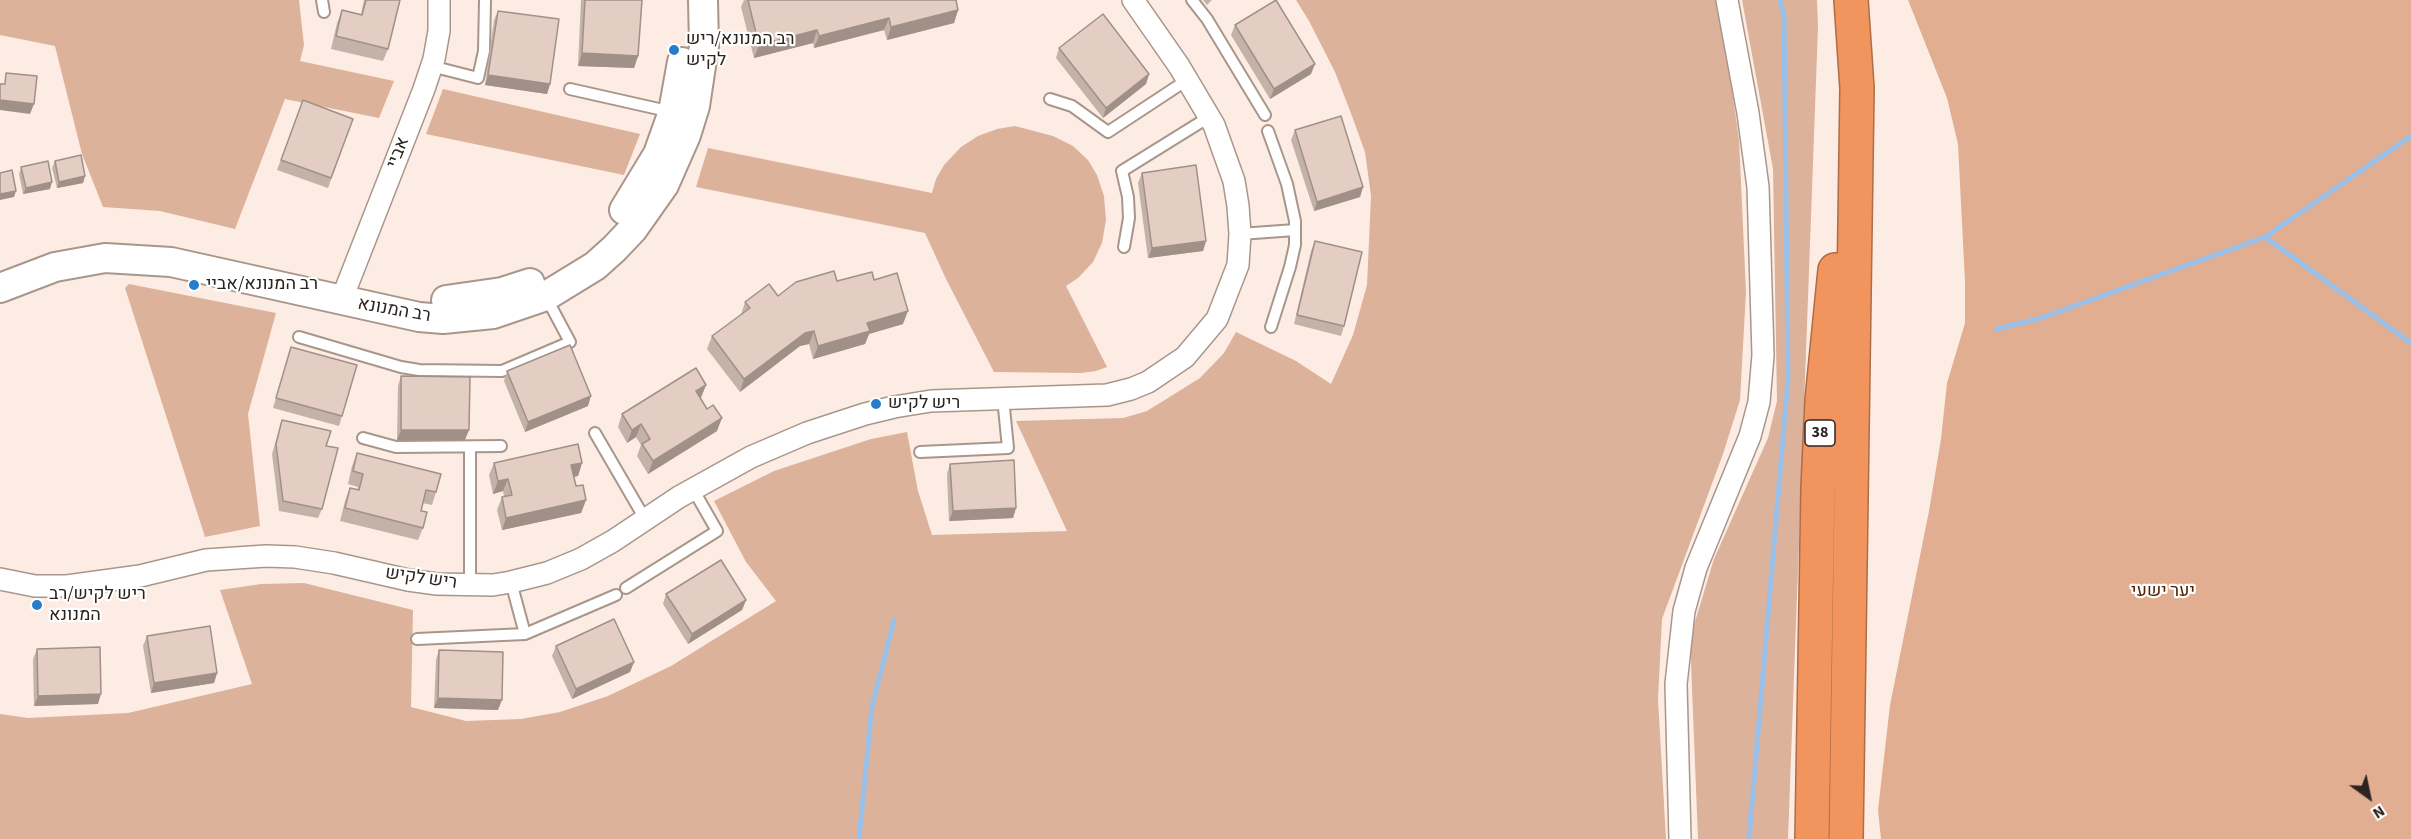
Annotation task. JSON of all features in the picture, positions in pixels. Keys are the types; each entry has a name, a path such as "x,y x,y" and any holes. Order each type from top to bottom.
{"highway":[{"name":"38","path":"1812,839 1817,500 1821,411 1849,138 1853,14"},
{"name":"38","path":"1846,839 1857,88 1853,14"}],"street":[{"name":"אביי","path":"344,293 431,66 439,31 439,0"},
{"name":"רב המנונא","path":"0,288 36,273 80,261 105,258 171,262 344,293 418,299 447,300 502,292 533,282 561,268 582,253 623,211 658,154 673,112 682,69 685,0"},
{"name":"רב המנונא","path":"0,268 47,250 78,242 134,239 196,248 419,317 443,319 493,314 546,296 595,266 614,249 633,229 664,185 686,135 695,106 704,46 704,0"},
{"name":"ריש לקיש","path":"0,579 35,586 67,586 140,576 206,560 236,556 266,556 295,557 333,563 408,580 470,585 511,582 547,573 581,559 613,542 693,489 751,457 781,443 865,414 931,401 1107,395 1131,389 1167,371 1185,357 1217,319 1238,265 1240,234 1238,206 1234,181 1225,153 1209,117 1187,80 1132,0"},
{"path":"1680,839 1677,684 1684,611 1696,568 1750,436 1759,402 1763,355 1758,187 1746,102 1727,0"}],"lane":[{"path":"322,0 324,12"},
{"path":"431,66 478,78 484,51 485,0"},
{"path":"1192,0 1207,19 1265,115"},
{"path":"1050,99 1072,106 1108,132 1187,80"},
{"path":"570,89 673,112"},
{"path":"1124,247 1129,218 1128,197 1122,171 1209,117"},
{"path":"1268,131 1287,184 1295,230 1295,244 1290,267 1271,327"},
{"path":"1240,234 1295,230"},
{"path":"299,337 401,367 419,370 502,371 570,342 546,296"},
{"path":"920,452 1008,448 1003,398"},
{"path":"595,433 645,519"},
{"path":"363,438 396,447 501,446"},
{"path":"470,447 470,585"},
{"path":"626,588 717,531 693,489"},
{"path":"511,582 525,634"},
{"path":"417,639 525,634 616,595"}],"shaded area":[{"path":"0,0 299,0 304,45 300,61 394,81 379,118 285,99 235,229 160,211 103,207 82,154 55,46 0,35"},
{"path":"1296,0 1719,0 1739,139 1746,292 1740,400 1723,454 1662,619 1658,699 1666,839 0,839 0,714 28,718 128,713 252,684 220,590 261,584 304,583 413,610 411,707 466,721 521,719 560,712 608,696 671,666 776,601 746,562 714,501 774,471 871,439 907,432 918,491 932,535 1067,531 1016,421 1123,418 1147,411 1200,378 1224,353 1236,332 1296,361 1331,384 1353,335 1367,285 1371,196 1365,152 1352,116 1335,72"},
{"path":"1742,0 1817,0 1818,27 1788,839 1698,839 1690,638 1714,559 1768,438 1777,401 1773,169"},
{"path":"443,89 640,134 624,175 426,134"},
{"path":"1015,126 1053,136 1073,146 1088,160 1097,175 1104,196 1106,220 1102,243 1093,262 1078,278 1066,286 1107,367 1096,371 1081,373 994,372 925,233 696,187 708,148 932,193 936,179 944,165 961,147 978,136 997,129"},
{"path":"129,284 276,313 248,414 260,526 205,537 125,288"}],"green space":[{"name":"יער ישעי","path":"1908,0 2411,0 2411,839 1881,839 1878,810 1890,705 1929,511 1941,439 1947,383 1965,323 1958,144 1947,98"}],"building":[{"path":"366,0 400,0 388,49 336,36 342,10 362,15"},
{"path":"585,0 642,0 638,56 582,53"},
{"path":"748,0 956,0 958,10 891,27 889,18 819,36 817,30 759,45"},
{"path":"1276,0 1315,64 1274,89 1235,25"},
{"path":"498,11 559,19 550,84 488,75"},
{"path":"1103,14 1149,74 1106,108 1059,48"},
{"path":"6,73 37,76 34,104 0,100 0,84 5,84"},
{"path":"303,100 353,119 331,178 281,160"},
{"path":"1341,116 1363,187 1317,202 1295,130"},
{"path":"81,155 85,176 59,182 55,161"},
{"path":"48,161 52,182 26,188 21,167"},
{"path":"1196,165 1206,241 1152,248 1142,173"},
{"path":"12,170 16,191 0,194 0,173"},
{"path":"1315,241 1362,252 1344,326 1297,315"},
{"path":"834,271 837,281 872,272 874,280 897,273 908,311 867,323 870,331 818,346 814,331 805,333 744,379 712,336 750,308 745,302 769,284 778,296 796,282"},
{"path":"570,345 591,396 528,422 507,371"},
{"path":"291,347 357,365 342,416 276,398"},
{"path":"696,368 706,385 696,391 707,409 713,405 722,418 653,461 642,444 650,439 641,424 632,430 622,414"},
{"path":"401,376 470,377 469,430 401,430"},
{"path":"282,420 331,431 326,446 338,448 322,509 283,501 276,444"},
{"path":"578,444 582,463 571,465 576,486 583,485 586,500 506,518 502,497 512,495 508,479 498,481 494,463"},
{"path":"357,453 441,474 436,492 426,490 421,511 427,512 423,528 345,508 350,488 359,490 363,474 353,471"},
{"path":"1014,460 1016,508 953,511 950,464"},
{"path":"721,560 746,600 692,634 666,594"},
{"path":"614,619 634,662 576,689 556,646"},
{"path":"210,626 217,673 154,683 147,636"},
{"path":"100,647 101,694 38,696 37,649"},
{"path":"439,650 503,652 502,700 438,698"}],"waterway":[{"path":"1749,839 1788,378 1784,16 1780,0"},
{"path":"1997,329 2041,318 2265,237 2411,136"},
{"path":"2265,237 2411,343"},
{"path":"859,839 872,706 894,620"}],"place":[{"name":"רב המנונא/ריש לקיש","path":"674,50"},
{"name":"רב המנונא/אביי","path":"194,285"},
{"name":"ריש לקיש","path":"876,404"},
{"name":"ריש לקיש/רב המנונא","path":"37,605"}]}
